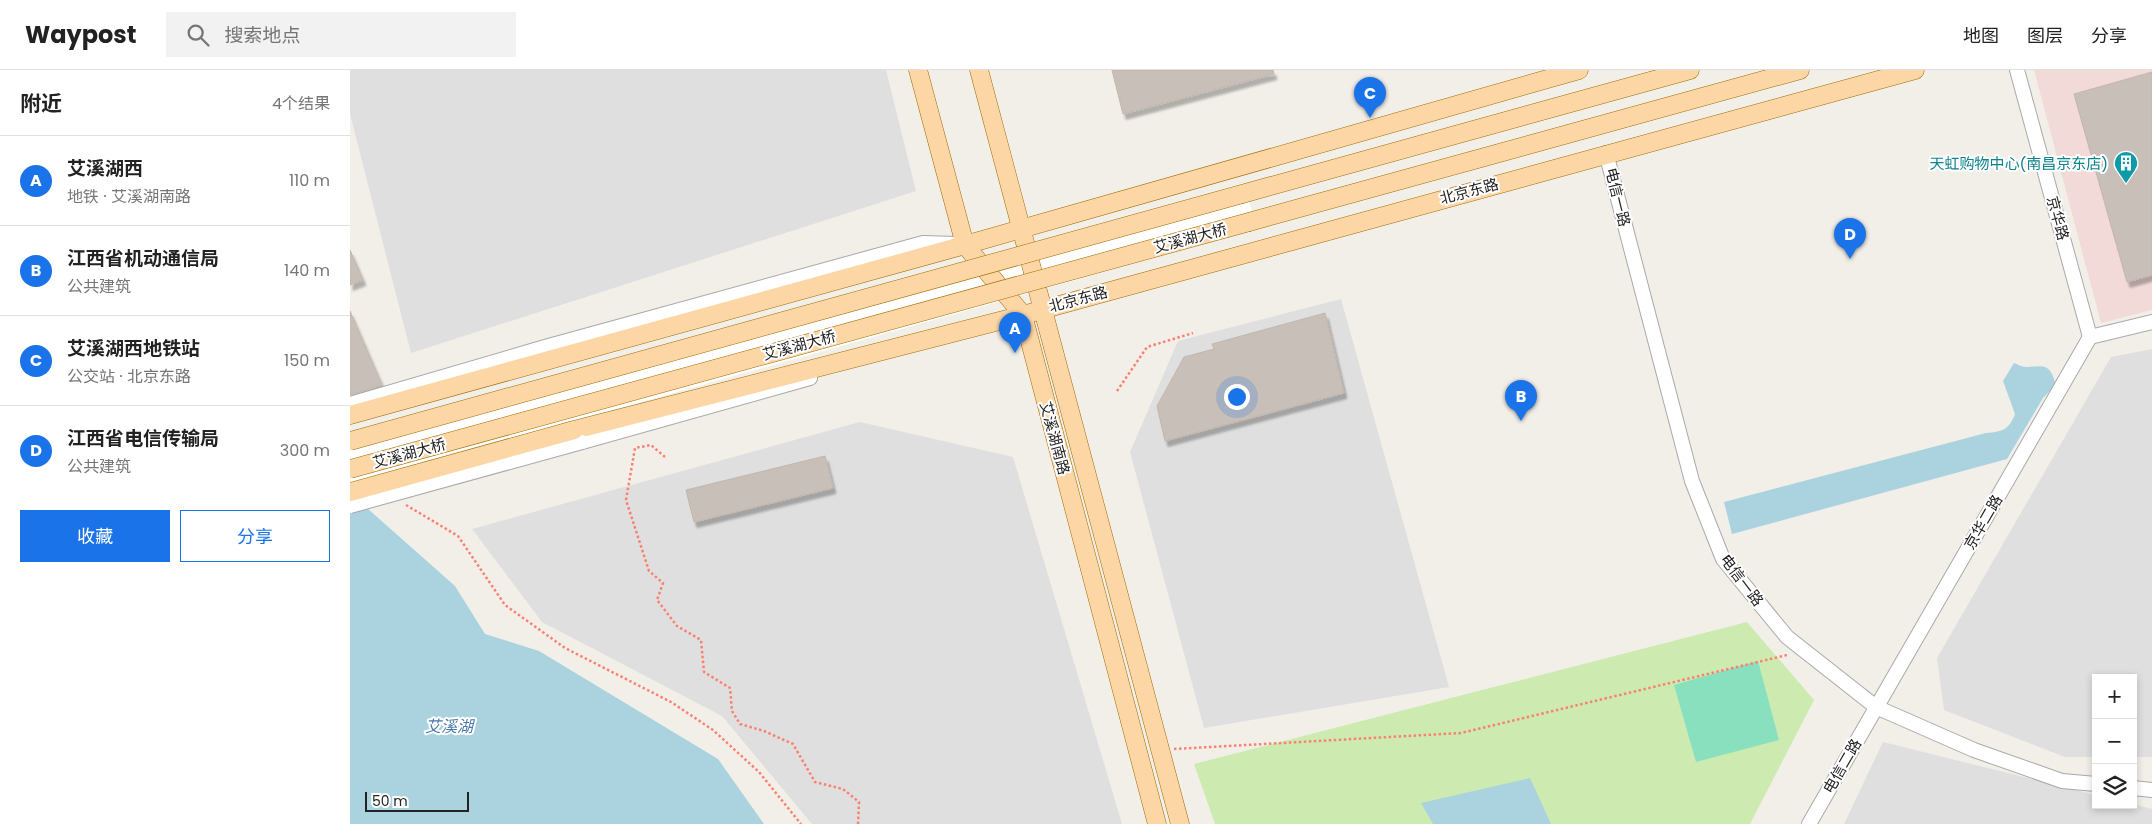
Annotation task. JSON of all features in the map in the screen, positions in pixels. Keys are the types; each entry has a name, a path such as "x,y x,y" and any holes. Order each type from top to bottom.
{"main road":[{"name":"艾溪湖南路","path":"918,70 965,245 1023,315 1156,824"},
{"name":"艾溪湖南路","path":"979,70 1023,227 1180,824"},
{"path":"350,416 553,357 965,245 1579,70"},
{"name":"艾溪湖大桥","path":"350,442 1690,70"},
{"name":"北京东路","path":"1249,222 1800,70"},
{"name":"北京东路","path":"350,492 578,436 1606,153 1915,70"},
{"name":"艾溪湖大桥","path":"350,469 1249,222"}],"street":[{"name":"京华路","path":"2017,70 2090,337"},
{"name":"电信一路","path":"1606,153 1692,481 1723,560 1787,637 1876,707 1974,750 2018,766 2062,781 2092,784"},
{"path":"350,404 545,347 923,242 965,245"},
{"path":"2090,337 2152,322"},
{"name":"京华二路","path":"1876,707 2090,337"},
{"path":"350,506 578,436"},
{"name":"电信二路","path":"1809,824 1876,707"},
{"path":"2137,788 2152,790"}],"path":[{"path":"1117,392 1147,347 1193,333"},
{"path":"665,457 651,445 635,448 626,500 649,571 663,583 658,600 678,626 701,640 704,672 730,688 732,711 740,724 764,731 793,744 814,782 843,789 858,802 858,824"},
{"path":"402,503 458,536 505,605 566,648 671,702 713,730 759,772 801,824"},
{"path":"1160,750 1461,733 1805,650"}],"shaded area":[{"path":"350,70 886,70 916,191 411,353 350,114"},
{"path":"2034,70 2152,70 2152,310 2101,323"},
{"path":"1341,299 1449,687 1204,728 1130,452 1178,341"},
{"path":"2152,349 2152,757 2137,757 2137,674 2092,674 2092,757 2065,757 1944,710 1937,658 2111,357"},
{"path":"860,422 1013,457 1122,824 812,824 722,716 542,622 472,529"},
{"path":"1883,742 2092,794 2092,809 2137,809 2137,805 2152,809 2152,824 1844,824"}],"green space":[{"path":"1747,622 1814,700 1750,824 1215,824 1194,764"},
{"path":"1758,661 1779,740 1696,762 1674,685"}],"water":[{"path":"2014,363 2024,367 2040,366 2047,368 2053,375 2055,382 2051,390 2043,398 2007,459 1732,534 1724,502 2004,429 2010,424 2015,414 2003,381"},
{"name":"艾溪湖","path":"350,493 455,586 485,634 539,651 718,759 764,824 350,824"},
{"path":"1530,778 1551,824 1433,824 1421,803"}],"pier":[{"path":"1244,183 1257,229 350,484 350,434"}],"building":[{"path":"1112,70 1273,70 1274,74 1123,114"},
{"name":"天虹购物中心(南昌京东店)","path":"2152,72 2152,275 2127,282 2074,94"},
{"path":"350,250 363,280 350,285"},
{"path":"350,311 382,385 350,395"},
{"path":"1325,313 1344,393 1165,441 1157,406 1184,357 1214,349 1212,344"},
{"path":"825,456 833,488 694,522 686,490"}],"place":[{"name":"艾溪湖西地铁站","path":"1370,118"},
{"name":"天虹购物中心(南昌京东店)","path":"2126,184"},
{"name":"江西省电信传输局","path":"1850,259"},
{"name":"艾溪湖西","path":"1015,353"},
{"name":"江西省机动通信局","path":"1521,421"}]}
